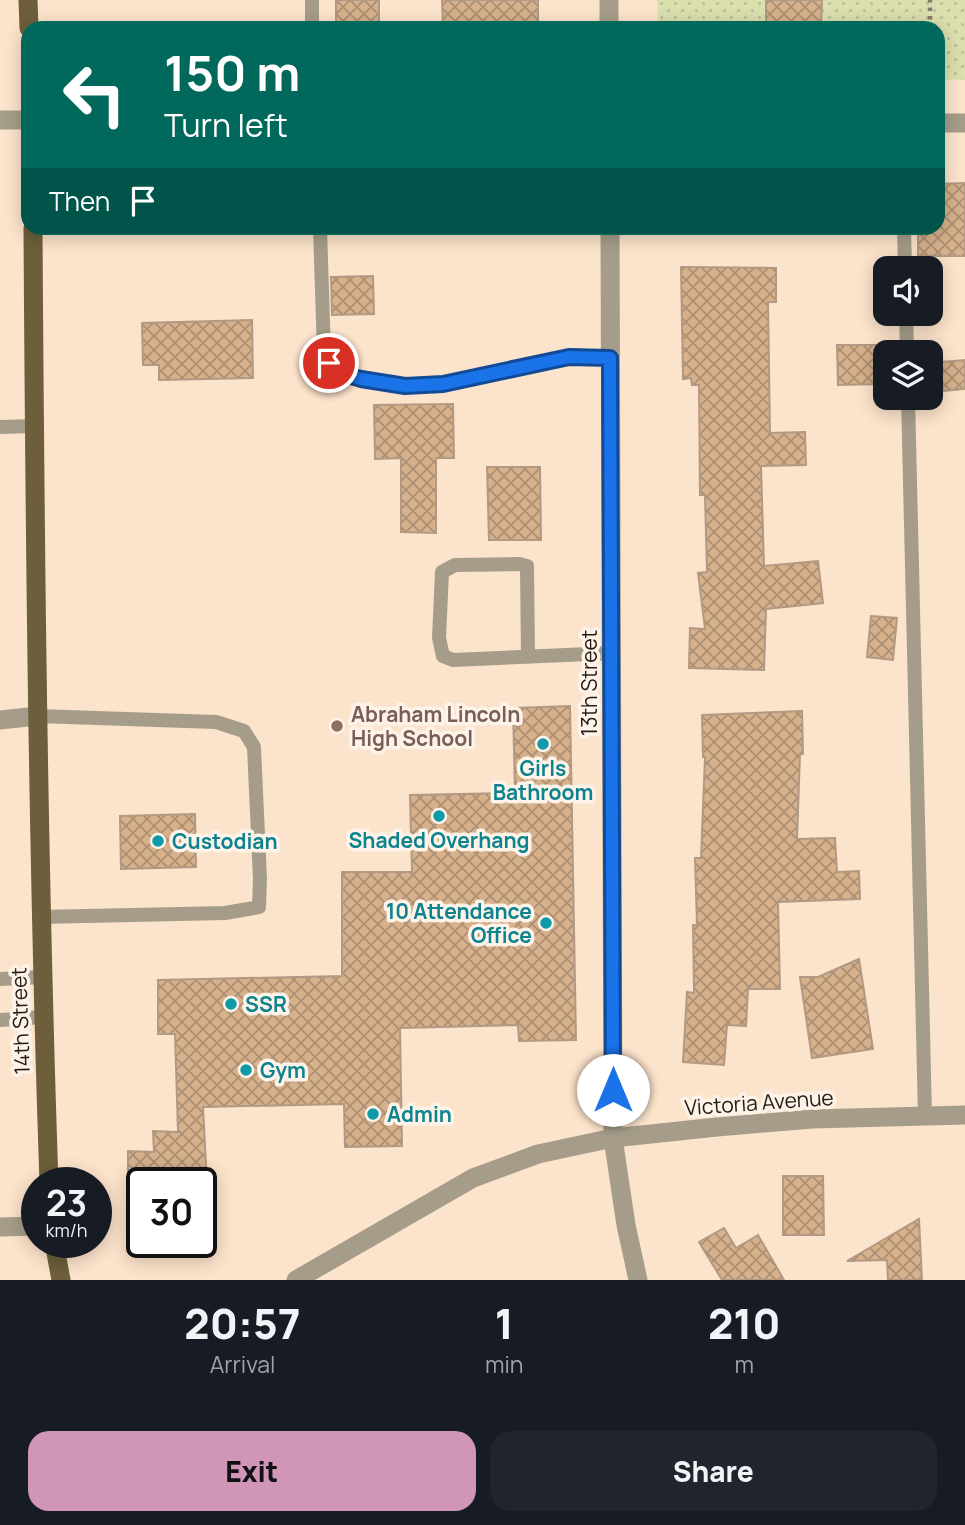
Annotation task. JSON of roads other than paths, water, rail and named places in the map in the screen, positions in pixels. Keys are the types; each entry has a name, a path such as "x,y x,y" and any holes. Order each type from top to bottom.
{"main road":[{"path":"28,0 29,21"},
{"name":"14th Street","path":"33,235 40,917 48,1167"},
{"path":"57,1258 61,1280"}],"street":[{"path":"609,0 609,21"},
{"path":"0,120 21,120"},
{"path":"945,123 965,123"},
{"name":"13th Street","path":"610,235 613,1138 626,1224 638,1280"},
{"path":"0,720 37,716"},
{"name":"Victoria Avenue","path":"296,1280 473,1178 538,1154 613,1138 812,1119 965,1115"},
{"path":"0,1227 21,1226"}],"lane":[{"path":"312,0 312,21"},
{"path":"320,235 324,353 329,363 341,373 405,386 443,384 569,357 610,358"},
{"path":"904,235 905,256"},
{"path":"908,410 925,1116"},
{"path":"0,427 34,426"},
{"path":"528,657 527,566 455,565 442,572 439,638 443,656 453,660 528,657 612,653"},
{"path":"37,716 216,722 244,731 254,747 260,879 259,907 225,914 40,917"},
{"path":"0,979 41,977"},
{"path":"0,1020 43,1017"}],"place":[{"name":"Abraham Lincoln High School","path":"337,726"},
{"name":"Girls Bathroom","path":"543,744"},
{"name":"Shaded Overhang","path":"439,816"},
{"name":"Custodian","path":"158,841"},
{"name":"10 Attendance Office","path":"546,923"},
{"name":"SSR","path":"231,1004"},
{"name":"Gym","path":"246,1070"},
{"name":"Admin","path":"373,1114"}]}
